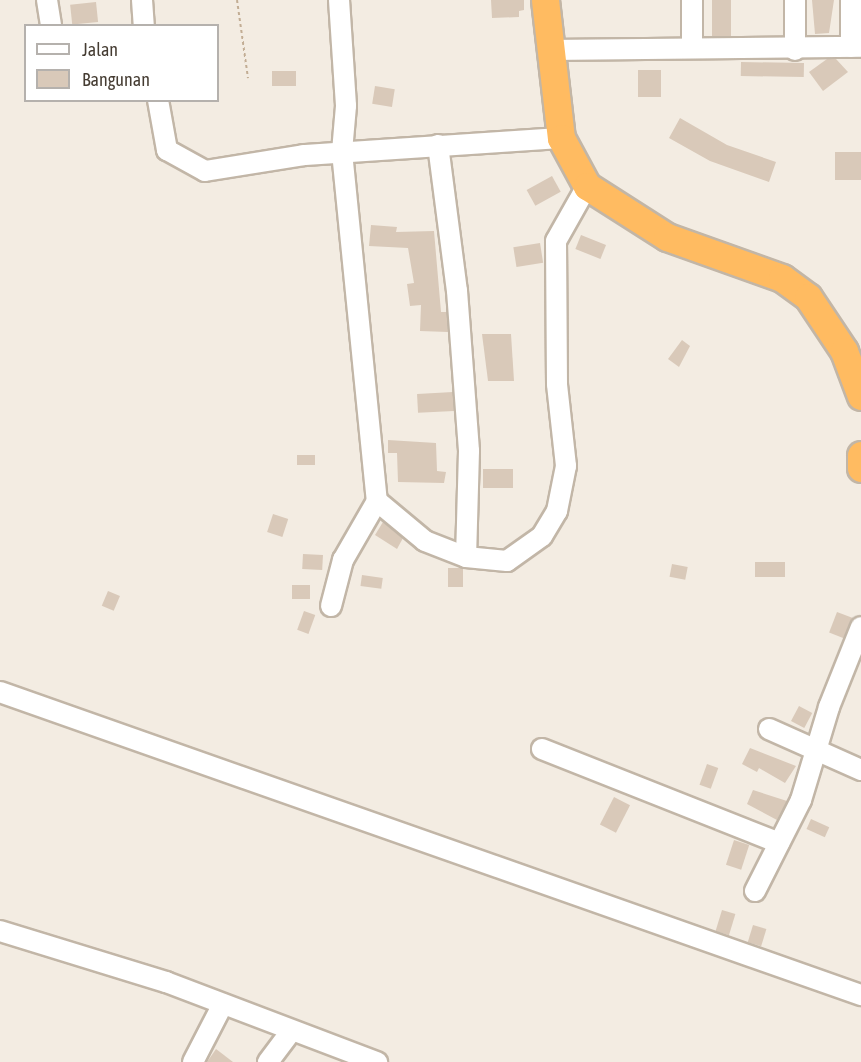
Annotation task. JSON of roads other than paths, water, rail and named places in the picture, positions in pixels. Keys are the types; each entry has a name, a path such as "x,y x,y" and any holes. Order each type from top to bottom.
{"highway":[{"path":"544,0 561,138 587,186 667,237 773,275 808,297 844,351 861,396"},
{"path":"861,455 861,468"}],"street":[{"path":"47,0 51,24"},
{"path":"142,0 144,24"},
{"path":"331,606 343,560 377,501 342,152 346,106 339,0"},
{"path":"692,0 692,46"},
{"path":"795,0 795,50"},
{"path":"550,50 692,46 795,50 856,47 851,0"},
{"path":"158,102 167,150 205,171 342,152 561,138"},
{"path":"438,145 457,291 469,451 466,557"},
{"path":"377,501 425,541 466,557 493,562 524,553 542,536 557,511 566,466 557,384 556,241 587,186"},
{"path":"755,891 801,800 814,752 861,627"},
{"path":"0,692 861,995"},
{"path":"769,729 814,752 861,770"},
{"path":"542,749 779,843"},
{"path":"0,931 223,1004 377,1062"},
{"path":"193,1062 223,1004"},
{"path":"268,1062 291,1031"}]}
